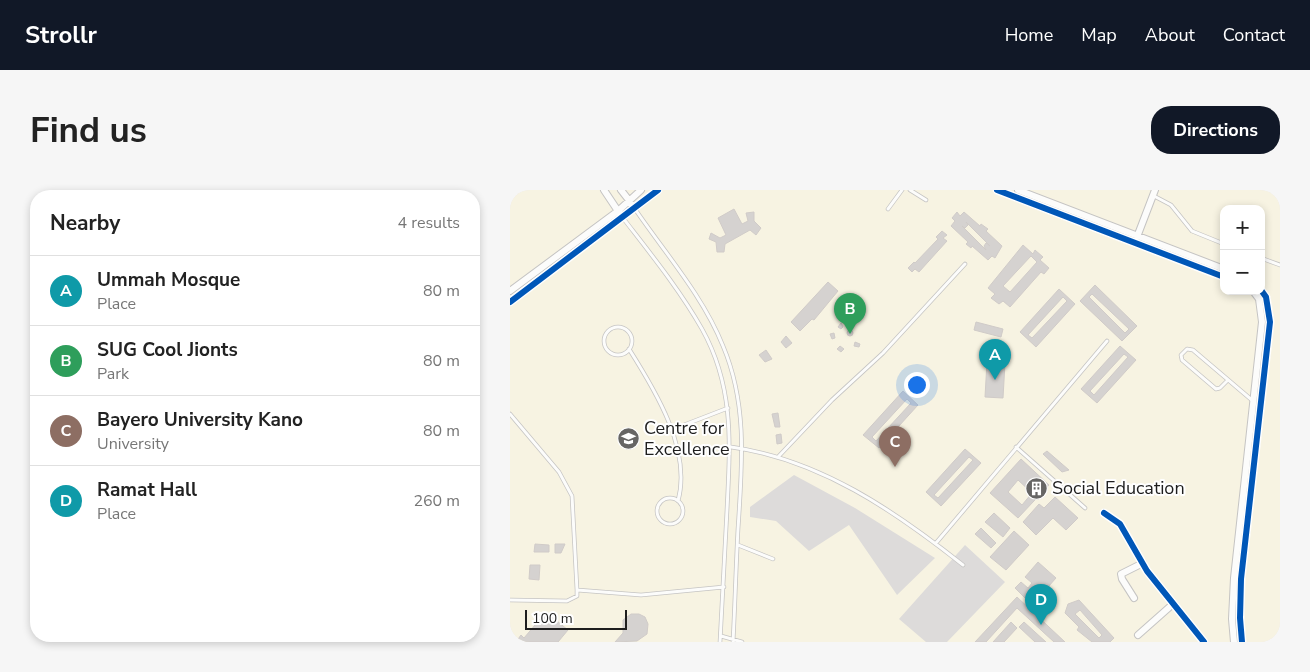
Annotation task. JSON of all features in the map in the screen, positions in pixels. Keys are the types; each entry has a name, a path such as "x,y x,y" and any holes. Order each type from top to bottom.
{"street":[{"path":"604,190 623,218"},
{"path":"621,190 634,208"},
{"path":"510,291 618,210 640,190"},
{"path":"510,302 658,190"},
{"path":"997,190 1220,275"},
{"path":"1018,190 1138,234 1220,267"},
{"path":"1135,243 1154,193"},
{"path":"1234,642 1232,619 1234,578 1262,322 1259,299 1256,295"},
{"path":"1242,642 1240,618 1241,579 1270,322 1265,295"},
{"path":"1104,513 1120,524 1142,563 1204,642"},
{"path":"1134,598 1121,574 1142,563"},
{"path":"1234,578 1241,579"},
{"path":"1138,635 1173,604"}],"lane":[{"path":"888,209 902,190"},
{"path":"910,190 926,200"},
{"path":"1154,193 1171,205 1192,231 1220,242"},
{"path":"634,208 692,290 712,322 724,346 739,400 742,449 733,640"},
{"path":"623,218 702,330 717,365 728,408 731,447 720,642"},
{"path":"1265,259 1280,265"},
{"path":"778,456 832,400 883,353 965,264"},
{"path":"629,349 618,355 610,353 604,342 606,334 613,329 625,330 630,336 629,349 655,390 671,430 682,471 678,501 683,508 680,520 673,524 661,521 657,514 659,502 666,498 678,501"},
{"path":"936,543 1107,341"},
{"path":"1228,380 1220,388 1216,389 1182,360 1181,356 1187,349 1193,350 1254,401"},
{"path":"671,430 728,408"},
{"path":"510,414 559,472 572,496 578,590 577,596 567,601 510,598"},
{"path":"731,447 778,456 866,496 936,543 963,565"},
{"path":"1016,447 1085,508"},
{"path":"738,545 773,559"},
{"path":"578,590 641,595 724,587"},
{"path":"720,636 742,642"}],"shaded area":[{"path":"510,190 1280,190 1280,642 510,642"},
{"path":"794,475 855,508 935,558 897,595 849,525 809,551 776,521 750,517 750,507"},
{"path":"965,545 1005,582 947,642 926,642 899,619"}],"building":[{"path":"734,209 742,224 748,221 746,213 754,212 754,221 761,228 756,235 750,230 725,244 724,252 717,252 716,242 709,239 711,233 720,238 726,235 718,218"},
{"path":"957,212 960,216 964,212 980,226 981,224 988,229 986,231 1002,246 995,258 992,256 988,260 972,246 971,248 966,244 968,242 951,226 955,221 952,218","holes":["966,222 990,246 986,243 984,246 986,250 962,226 965,228 968,225"]},
{"path":"942,231 947,235 943,238 947,241 919,272 915,269 912,272 908,268 938,239 936,237"},
{"path":"1023,245 1033,254 1035,250 1043,257 1040,260 1049,268 1044,274 1041,272 1010,307 1003,301 999,304 991,298 995,294 988,288","holes":["1031,256 1037,262 1010,292 1003,286"]},
{"path":"828,282 838,291 814,320 812,319 800,331 791,322"},
{"path":"1095,285 1137,326 1122,341 1080,301","holes":["1092,294 1129,329 1125,333 1089,297"]},
{"path":"1059,289 1075,304 1036,347 1020,332","holes":["1063,297 1067,301 1032,338 1028,335"]},
{"path":"976,322 1003,329 1001,337 974,330"},
{"path":"850,330 853,333 850,336 847,333"},
{"path":"834,333 835,338 832,339 830,334"},
{"path":"786,336 792,343 786,348 781,342"},
{"path":"855,342 860,344 859,347 854,346"},
{"path":"840,346 844,349 841,352 837,349"},
{"path":"1120,346 1136,360 1097,403 1081,389","holes":["1124,354 1128,357 1094,395 1090,391"]},
{"path":"766,350 772,359 765,362 759,355"},
{"path":"987,362 1005,363 1003,398 985,397"},
{"path":"903,391 918,405 879,448 863,435","holes":["907,399 911,403 876,441 872,437"]},
{"path":"778,413 780,427 775,427 772,414"},
{"path":"781,434 782,443 777,444 776,435"},
{"path":"965,449 981,463 941,506 926,492","holes":["969,457 973,460 938,498 934,495"]},
{"path":"1047,451 1069,470 1062,472 1043,454"},
{"name":"Social Education","path":"1021,459 1049,485 1018,518 990,493","holes":["1018,480 1032,493 1022,505 1008,492"]},
{"name":"Social Education","path":"1055,497 1078,518 1066,530 1053,518 1036,535 1023,522 1039,504 1044,508"},
{"path":"994,513 1010,528 1003,537 985,522"},
{"path":"981,528 996,543 991,548 975,534"},
{"path":"1014,531 1029,545 1006,570 990,557"},
{"path":"535,544 549,545 549,552 534,552"},
{"path":"555,544 565,544 561,553 555,553"},
{"path":"1038,562 1056,578 1032,605 1015,588 1021,582 1028,588 1032,583 1025,577"},
{"path":"530,565 540,565 539,580 529,579"},
{"path":"1017,597 1065,642 1054,642 1017,608 986,642 975,642"},
{"path":"1079,600 1114,638 1110,642 1092,642 1077,630 1079,627 1065,613 1068,604","holes":["1080,610 1102,635 1099,638 1075,614"]},
{"path":"546,612 568,630 558,642 516,642 521,635 524,638"},
{"path":"631,614 639,614 645,617 648,624 647,634 637,641 615,642 623,633 623,620"},
{"path":"1011,622 1017,628 1004,642 993,642"},
{"path":"1024,622 1046,642 1035,642 1019,627"}],"cycle path":[{"path":"510,302 658,190"},
{"path":"997,190 1220,275"},
{"path":"1242,642 1240,618 1241,579 1270,322 1265,295"},
{"path":"1104,513 1120,524 1147,571 1204,642"}],"place":[{"name":"SUG Cool Jionts","path":"850,334"},
{"name":"Ummah Mosque","path":"995,380"},
{"name":"Centre for Excellence","path":"628,438"},
{"name":"Bayero University Kano","path":"895,467"},
{"name":"Social Education","path":"1036,488"},
{"name":"Ramat Hall","path":"1041,625"}]}
